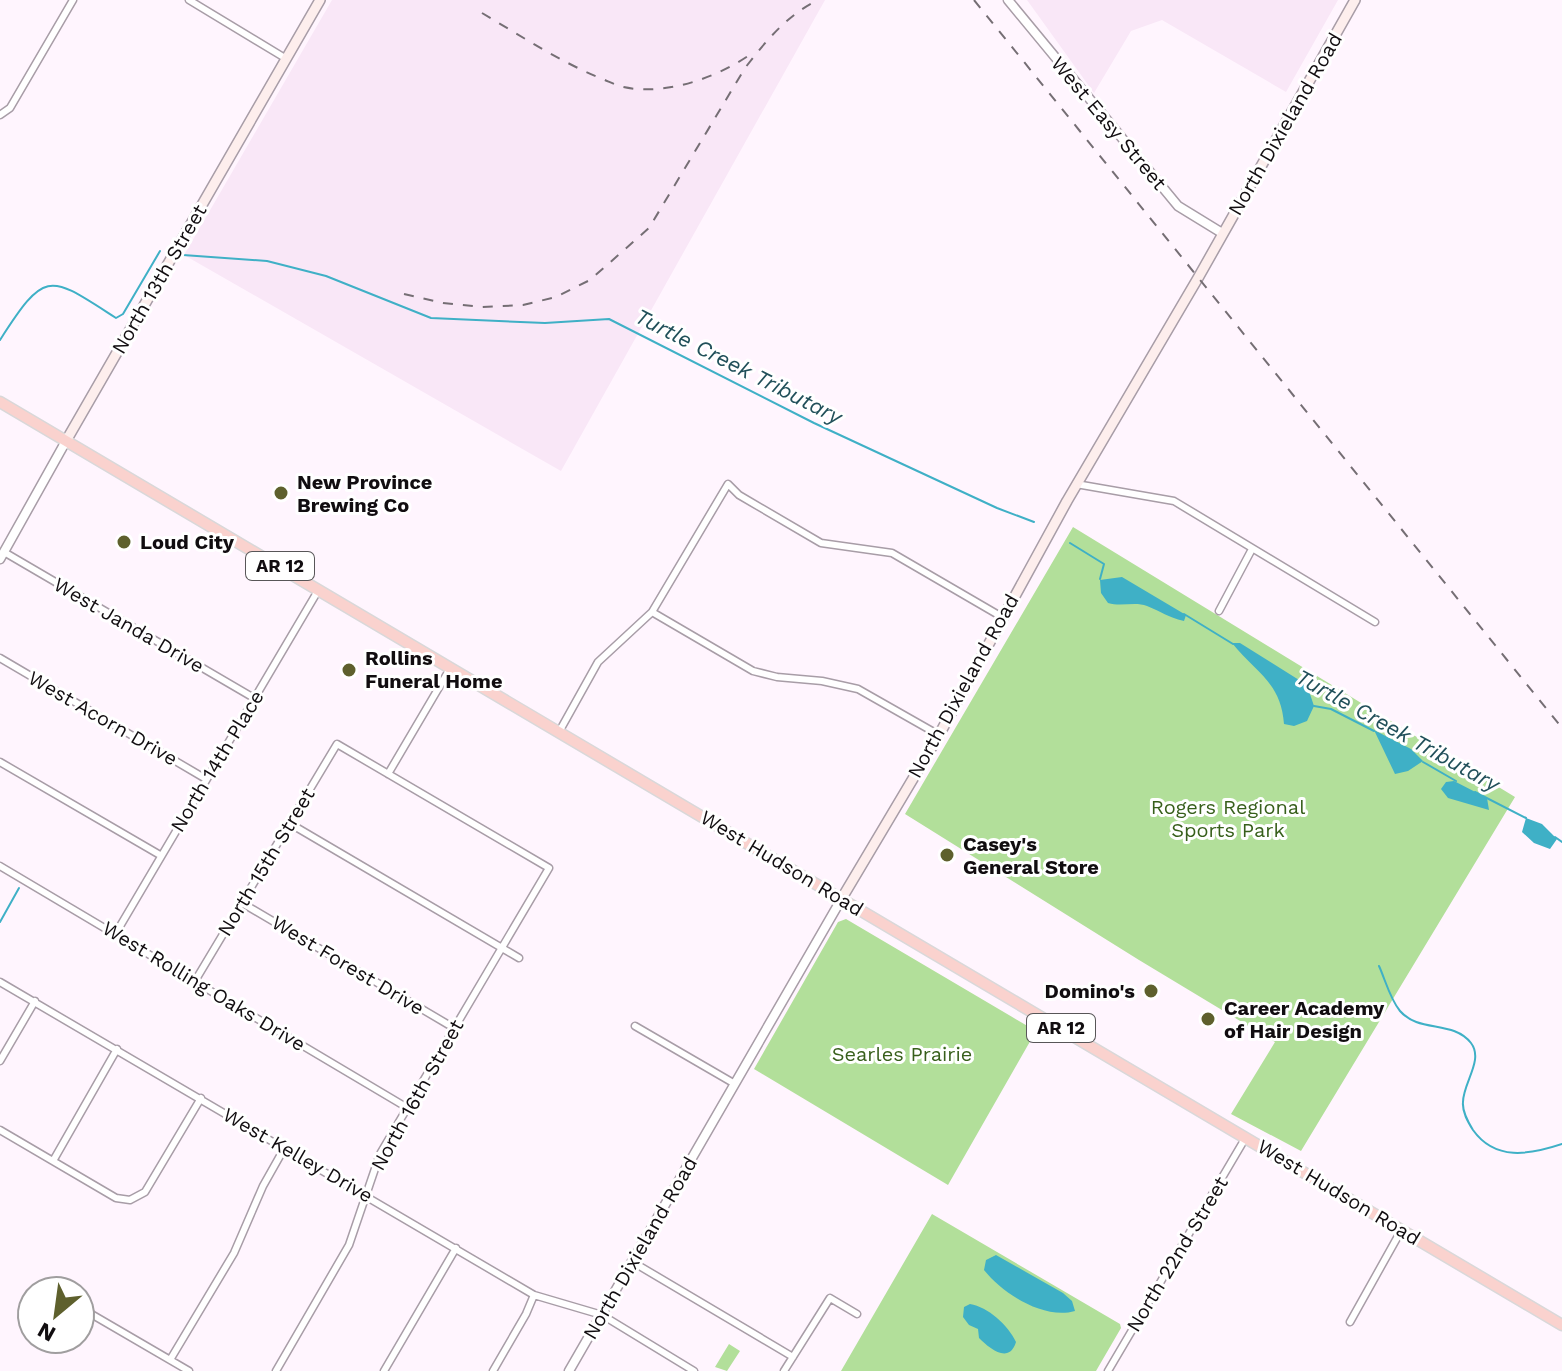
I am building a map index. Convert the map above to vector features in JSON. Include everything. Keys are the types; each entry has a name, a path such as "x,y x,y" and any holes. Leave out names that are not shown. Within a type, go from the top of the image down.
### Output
{"highway":[{"name":"West Hudson Road","path":"0,402 1562,1325"}],"main road":[{"name":"North 13th Street","path":"66,441 320,0"},
{"name":"North Dixieland Road","path":"842,898 939,735 1076,484 1355,0"}],"street":[{"path":"0,115 10,108 73,0"},
{"path":"189,0 285,58"},
{"name":"West Easy Street","path":"1008,0 1178,206 1222,233"},
{"name":"North 13th Street","path":"2,555 66,441"},
{"path":"559,732 598,662 652,612 728,484 739,495 821,543 892,553 1002,617"},
{"path":"1076,484 1174,501 1375,622"},
{"path":"1219,611 1252,549"},
{"name":"West Janda Drive","path":"2,555 254,698"},
{"name":"North 14th Place","path":"116,933 319,589"},
{"path":"652,612 753,671 858,689 939,735"},
{"name":"West Acorn Drive","path":"0,658 206,779"},
{"path":"388,774 451,667"},
{"name":"North 15th Street","path":"195,981 337,744 388,774"},
{"path":"0,762 160,855"},
{"name":"North 16th Street","path":"276,1371 342,1260 377,1161 406,1107 549,868 388,774"},
{"path":"289,823 519,958"},
{"name":"West Rolling Oaks Drive","path":"0,866 406,1107"},
{"name":"North Dixieland Road","path":"569,1371 842,898"},
{"name":"West Forest Drive","path":"242,903 454,1028"},
{"name":"West Kelley Drive","path":"0,982 534,1295 602,1315 694,1371"},
{"path":"0,1061 35,1001"},
{"path":"635,1026 735,1084"},
{"path":"53,1161 117,1049"},
{"path":"0,1130 116,1198 126,1200 145,1192 201,1098"},
{"name":"North 22nd Street","path":"1108,1371 1246,1137"},
{"path":"170,1360 234,1253 263,1186 285,1147"},
{"path":"1350,1322 1402,1229"},
{"path":"384,1371 456,1248"},
{"path":"631,1261 793,1357"},
{"path":"493,1371 534,1295"},
{"path":"784,1371 830,1298 857,1314"},
{"path":"96,1317 189,1371"}],"shaded area":[{"path":"332,0 825,0 561,471 184,255"},
{"path":"1027,0 1338,0 1286,92 1162,20 1131,31 1094,93"}],"green space":[{"name":"Rogers Regional Sports Park","path":"1073,527 1515,797 1301,1151 1231,1114 1275,1042 905,814"},
{"name":"Searles Prairie","path":"846,919 1036,1031 948,1185 754,1069 838,922"},
{"path":"932,1214 1120,1324 1121,1328 1096,1371 841,1371"},
{"path":"729,1344 740,1351 727,1371 715,1367"}],"water":[{"path":"1122,577 1186,615 1184,621 1142,605 1108,603 1101,593 1100,580"},
{"path":"1232,643 1240,643 1307,685 1314,706 1307,721 1294,726 1284,724 1273,688"},
{"path":"1374,730 1411,749 1423,761 1408,771 1395,774"},
{"path":"1454,781 1487,798 1489,810 1448,798 1441,789 1446,782"},
{"path":"1526,818 1542,824 1557,839 1550,849 1534,843 1522,832"},
{"path":"996,1255 1063,1293 1072,1301 1075,1311 1050,1312 1013,1296 984,1270 986,1260"},
{"path":"970,1304 990,1313 1008,1329 1016,1342 1013,1349 999,1352 979,1338 978,1329 969,1325 963,1317 964,1307"}],"waterway":[{"name":"Turtle Creek Tributary","path":"0,340 28,300 39,290 50,286 76,293 116,318 123,314 160,251"},
{"name":"Turtle Creek Tributary","path":"183,255 267,261 326,276 431,318 545,323 609,319 814,423 997,508 1034,522"},
{"name":"Turtle Creek Tributary","path":"1070,543 1104,564 1100,579"},
{"name":"Turtle Creek Tributary","path":"1184,614 1233,644"},
{"name":"Turtle Creek Tributary","path":"1314,706 1331,709 1374,731"},
{"name":"Turtle Creek Tributary","path":"1423,762 1456,781"},
{"name":"Turtle Creek Tributary","path":"1475,792 1526,818"},
{"name":"Turtle Creek Tributary","path":"1555,837 1562,842"},
{"path":"0,922 19,888"},
{"path":"1379,966 1393,1001 1408,1018 1455,1031 1471,1043 1475,1057 1463,1106 1469,1124 1482,1140 1492,1147 1513,1153 1562,1144"}],"railway":[{"path":"404,294 443,303 482,307 523,305 556,297 590,280 649,228 745,68 761,48 787,21 818,0"},
{"path":"974,0 1562,728"},
{"path":"482,13 570,64 623,87 656,89 690,83 722,71 751,54"}],"place":[{"name":"New Province Brewing Co","path":"281,493"},
{"name":"Loud City","path":"124,542"},
{"name":"Rollins Funeral Home","path":"349,670"},
{"name":"Casey's General Store","path":"947,855"},
{"name":"Domino's","path":"1151,991"},
{"name":"Career Academy of Hair Design","path":"1208,1019"}]}
